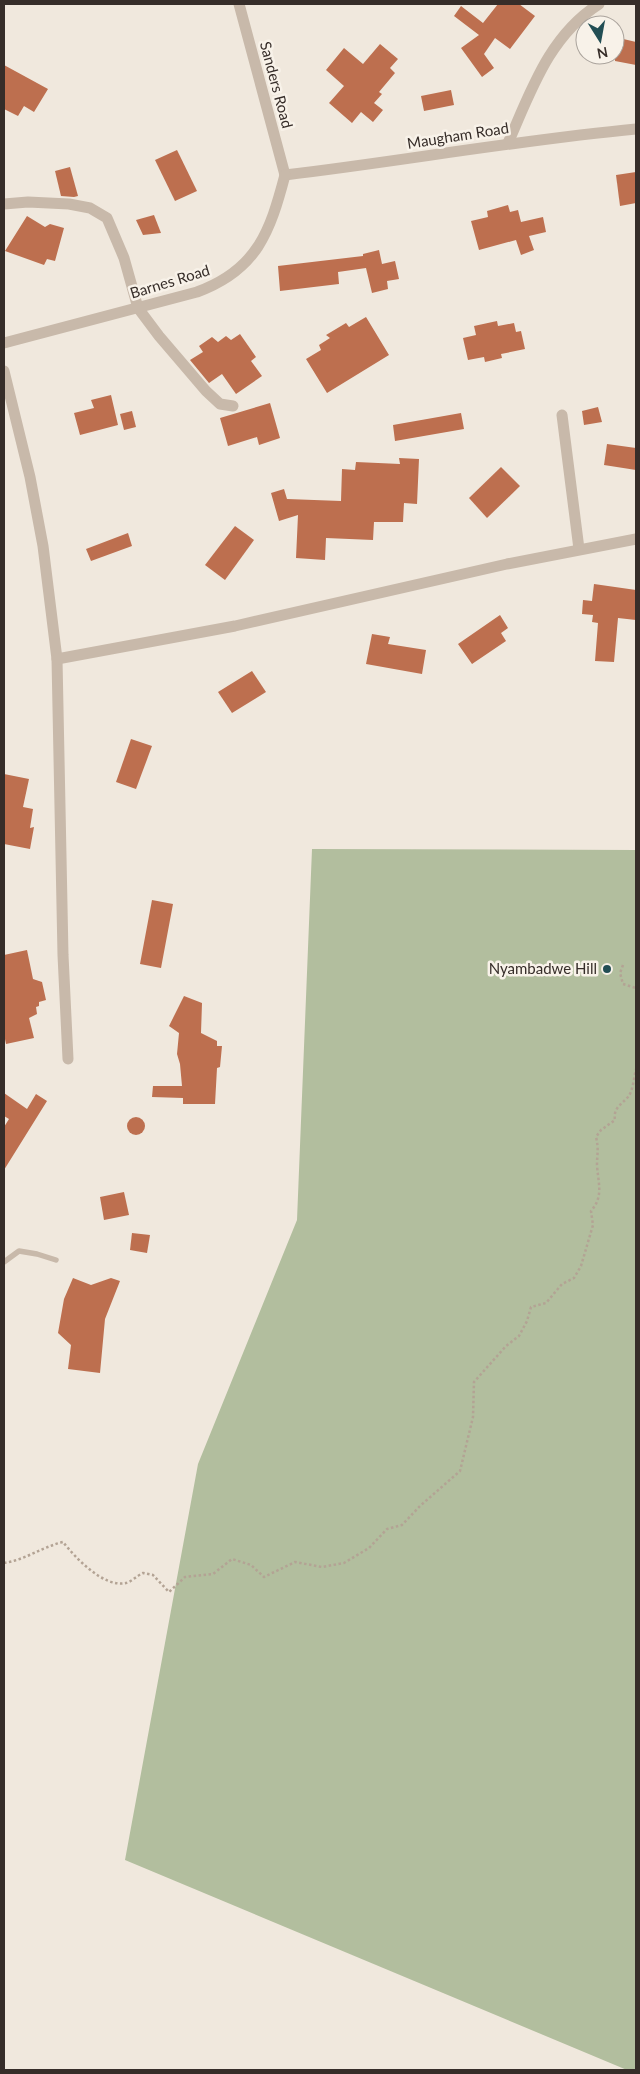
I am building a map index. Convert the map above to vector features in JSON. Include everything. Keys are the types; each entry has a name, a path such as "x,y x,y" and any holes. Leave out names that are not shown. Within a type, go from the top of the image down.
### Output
{"street":[{"name":"Sanders Road","path":"239,4 285,175"},
{"path":"508,143 532,88 556,43 569,27 599,4"},
{"name":"Maugham Road","path":"285,175 410,159 508,143 636,129"},
{"name":"Barnes Road","path":"4,343 197,292 218,284 238,269 252,255 264,237 272,219 285,175"},
{"path":"4,204 28,202 69,204 90,208 107,218 124,258 138,308 159,336 206,391 220,404 233,406"},
{"path":"4,371 30,477 43,546 57,659 63,954 68,1059"},
{"path":"562,415 579,549"},
{"path":"57,659 235,626 380,592 579,549 636,539"}],"lane":[{"path":"4,1262 19,1251 56,1260"}],"path":[{"path":"623,965 620,973 623,984 636,988"},
{"path":"4,1563 30,1556 46,1546 62,1542 73,1555 95,1574 114,1582 126,1583 142,1572 153,1575 170,1592 185,1577 213,1574 232,1559 251,1565 264,1577 295,1562 322,1567 344,1563 369,1548 387,1529 402,1525 420,1506 460,1471 473,1416 474,1382 506,1346 519,1336 531,1308 546,1302 562,1284 574,1278 580,1266 593,1225 591,1211 598,1203 601,1187 597,1163 599,1151 596,1137 615,1120 614,1114 620,1103 629,1096 636,1069"}],"green space":[{"path":"312,849 636,850 636,2070 627,2070 125,1860 198,1464 297,1220"}],"building":[{"path":"498,4 519,4 535,16 510,49 495,38 484,54 494,68 482,77 461,48 479,35 454,16 461,6 483,23"},
{"path":"625,39 636,42 636,65 625,63"},
{"path":"380,44 398,59 390,68 395,73 379,92 382,94 374,103 383,110 373,122 361,112 352,123 329,103 344,86 326,70 344,48 363,64"},
{"path":"4,65 48,89 34,112 24,106 18,116 4,109"},
{"path":"451,90 454,105 424,111 421,96"},
{"path":"177,150 197,191 175,201 155,160"},
{"path":"70,167 78,196 61,196 55,171"},
{"path":"636,172 636,203 620,206 616,175"},
{"path":"508,205 510,212 518,210 521,222 543,217 546,232 529,236 534,250 521,255 516,240 479,250 471,221 488,217 487,211"},
{"path":"154,215 161,233 143,235 136,220"},
{"path":"27,216 45,227 50,224 64,228 55,261 47,259 44,265 5,251"},
{"path":"379,250 382,264 395,261 399,279 387,281 388,289 372,293 366,268 338,272 339,284 280,291 278,266 363,256 363,254"},
{"path":"366,317 389,355 327,393 306,359 321,350 319,345 330,338 326,335 346,323 349,327"},
{"path":"497,321 498,326 514,323 516,332 521,331 525,349 501,354 502,358 485,362 484,357 468,360 463,338 476,335 474,326"},
{"path":"240,334 256,357 251,361 262,376 236,394 222,374 209,383 190,360 203,352 199,346 212,337 218,342 226,336 231,340"},
{"path":"111,395 118,425 80,435 74,413 94,408 91,400"},
{"path":"270,403 280,438 259,445 257,437 228,446 220,418"},
{"path":"598,407 602,422 584,425 582,411"},
{"path":"132,411 136,427 124,430 120,414"},
{"path":"461,413 464,429 395,441 393,425"},
{"path":"607,444 636,448 636,470 604,465"},
{"path":"399,458 419,459 417,504 404,503 403,522 374,522 373,540 326,538 325,560 296,558 298,515 279,521 271,493 284,489 287,499 341,501 342,469 355,470 356,462 400,464"},
{"path":"501,467 520,486 487,518 469,498"},
{"path":"235,526 254,540 225,580 205,565"},
{"path":"128,533 132,546 91,561 86,549"},
{"path":"594,584 636,590 636,620 618,618 614,662 595,661 598,623 592,622 593,615 582,614 583,600 592,601"},
{"path":"500,615 508,628 501,633 506,641 472,664 458,644"},
{"path":"372,634 390,637 388,644 426,650 422,674 366,664"},
{"path":"252,671 266,692 232,713 218,692"},
{"path":"131,739 152,746 136,789 116,782"},
{"path":"4,774 29,779 23,807 33,809 30,828 34,827 30,849 4,844"},
{"path":"152,900 173,904 161,968 140,964"},
{"path":"27,950 33,979 42,982 46,1000 39,1002 39,1006 36,1007 37,1014 29,1018 34,1038 6,1044 4,1034 4,955"},
{"path":"184,996 202,1003 201,1033 217,1041 217,1046 222,1046 220,1067 217,1068 215,1104 183,1104 183,1098 152,1097 153,1086 182,1086 177,1054 179,1033 169,1026"},
{"path":"4,1093 27,1109 36,1094 47,1101 4,1170 4,1127 9,1119 4,1116"},
{"path":"136,1117 142,1120 145,1126 142,1132 136,1135 130,1132 127,1126 130,1120"},
{"path":"124,1192 129,1215 104,1220 100,1197"},
{"path":"132,1233 150,1235 147,1253 130,1250"},
{"path":"73,1278 91,1285 111,1278 120,1281 105,1319 100,1373 68,1369 71,1345 58,1333 64,1299"}],"place":[{"name":"Nyambadwe Hill","path":"607,969"}]}
